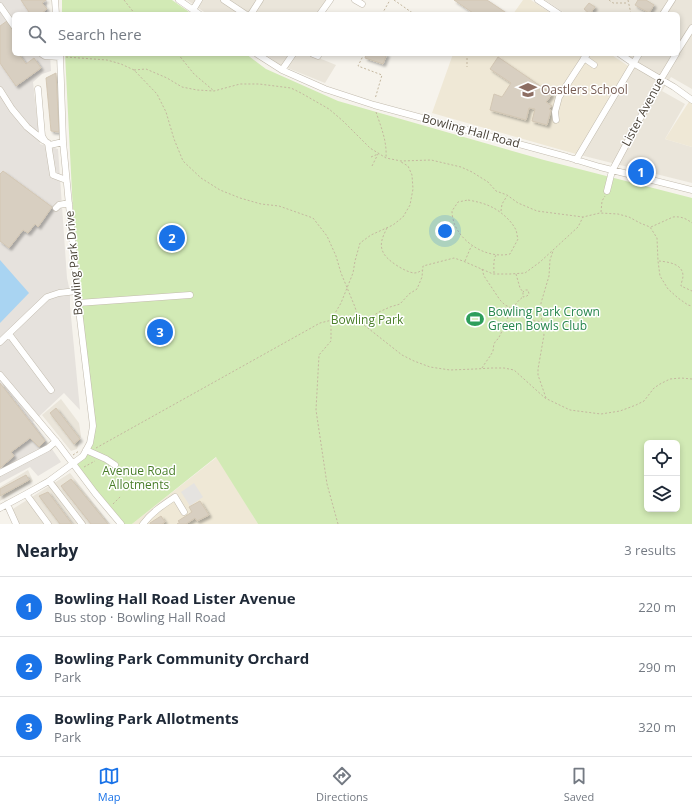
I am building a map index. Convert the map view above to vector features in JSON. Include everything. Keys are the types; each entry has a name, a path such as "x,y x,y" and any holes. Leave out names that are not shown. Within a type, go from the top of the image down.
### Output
{"street":[{"path":"55,0 56,12"},
{"path":"179,0 196,12 199,0"},
{"path":"224,0 242,12"},
{"path":"252,12 260,0"},
{"path":"321,12 330,0"},
{"path":"355,0 362,4"},
{"path":"538,0 556,12"},
{"path":"665,12 672,0"},
{"path":"0,6 12,23"},
{"path":"680,47 692,28"},
{"name":"Bowling Park Drive","path":"0,508 49,481 83,456 88,451 93,426 78,303 68,203 63,142 60,56"},
{"name":"Bowling Hall Road","path":"260,56 282,70 325,88 374,105 612,171 692,190"},
{"path":"282,70 292,56"},
{"path":"556,120 559,97 585,56 594,65"},
{"path":"623,56 692,100"},
{"path":"576,160 638,56"},
{"name":"Lister Avenue","path":"607,191 612,171 660,79 675,56"},
{"path":"38,89 42,136 46,142 53,175 66,180"},
{"path":"0,90 12,109 27,127 50,144 63,142"},
{"path":"56,208 59,205 68,203"},
{"path":"0,342 47,297 59,293 77,291"},
{"path":"78,303 190,295"},
{"path":"9,334 51,390"},
{"path":"0,375 56,441 95,493 121,524"},
{"path":"0,473 48,448 56,441"},
{"path":"88,451 115,464"},
{"path":"49,481 82,524"},
{"path":"26,494 47,523"},
{"path":"143,524 157,509 174,497 184,512"},
{"path":"7,504 16,524"}],"path":[{"path":"124,0 134,12"},
{"path":"383,12 390,0"},
{"path":"394,0 411,12"},
{"path":"609,0 613,3 628,3"},
{"path":"628,0 630,12"},
{"path":"69,56 107,60 134,70 157,94 166,112 174,139 183,161 201,178 220,190 240,198 261,204 279,206 314,218 327,236 336,256 346,288 355,307 359,321"},
{"path":"180,56 194,74 214,91"},
{"path":"363,56 358,66 382,75 374,105 385,138 387,149 386,158"},
{"path":"467,56 467,67"},
{"path":"134,70 146,69 167,78 182,88 196,90 214,91 240,84 259,84 291,88 301,92 329,109 370,148 386,158 401,161 431,160 461,167 488,182 496,190 507,195 518,203 537,211 583,217 600,213 618,214 629,217 650,227 657,238 660,276 668,289 678,298 692,306"},
{"path":"371,157 379,153"},
{"path":"372,166 379,153"},
{"path":"338,524 327,484 316,410 319,355 331,341 331,320 353,273 360,243 403,218 410,205 413,189 412,175 408,166 401,161"},
{"path":"600,213 602,201 607,191"},
{"path":"500,212 507,195"},
{"path":"468,200 495,208 511,222 516,229 518,239 510,254 502,256 490,254 472,246 460,234 454,223 452,211 458,202 468,200"},
{"path":"359,321 368,319 379,312 400,304 409,294 417,289 422,277 423,266 454,258 494,274 525,273 540,262 578,226 583,217"},
{"path":"650,227 674,217 687,219 692,223"},
{"path":"387,228 381,244 383,253 390,261 412,273 419,273 423,270"},
{"path":"465,262 472,246"},
{"path":"547,399 538,375 538,369 544,335 541,304 553,250"},
{"path":"494,274 495,256 497,255"},
{"path":"658,260 669,262 681,269 683,276 681,286 692,291"},
{"path":"482,269 484,276 505,305 513,309 521,316 530,320 556,324"},
{"path":"516,274 520,288 523,292 523,297"},
{"path":"481,369 493,351 494,344 510,313 520,299 529,294 528,290 523,292"},
{"path":"88,451 320,323 344,317 352,317 359,321 402,355 430,367 450,370 504,368 514,370 547,399 570,410 601,414 620,411 644,401 654,388 660,384 681,378 692,379"},
{"path":"108,508 121,496"}],"shaded area":[{"path":"0,0 47,0 47,12 12,12 12,56 50,56 51,71 42,74 33,82 40,144 58,149 67,278 70,292 80,410 64,393 33,422 61,462 38,476 30,467 0,483"},
{"path":"187,0 326,0 318,12 204,12"},
{"path":"523,0 531,0 549,12 514,12"},
{"path":"545,0 692,0 692,89 671,77 662,91 685,104 665,139 692,147 692,183 576,154 630,67 635,62 627,56 680,56 680,12 563,12"},
{"path":"268,56 314,56 336,65 325,83 280,65"},
{"name":"Oastlers School","path":"452,56 613,56 630,67 576,154 432,113"},
{"path":"692,97 692,147 665,139"},
{"path":"61,399 79,423 81,436 77,449 71,451 42,415"},
{"path":"217,457 258,524 132,524"},
{"path":"28,470 33,481 0,501 0,487"},
{"path":"70,473 110,524 14,524 8,512"},
{"path":"194,483 203,497 190,506 181,492"}],"green space":[{"path":"62,0 172,0 189,12 62,12"},
{"name":"Bowling Park","path":"65,56 249,56 266,69 338,101 544,160 692,198 692,524 258,524 216,457 132,524 121,524 73,464 83,456 93,426 77,291"}],"water":[{"path":"0,260 29,293 0,323"}],"building":[{"path":"21,0 46,0 42,3 47,9 43,12 29,12"},
{"path":"454,0 487,0 505,12 472,12"},
{"path":"638,0 646,0 654,5 650,12 647,12 635,5"},
{"path":"589,3 595,7 591,12 588,12 584,9"},
{"path":"7,21 12,29 12,56 20,56 26,64 34,58 41,68 16,86 0,63 0,26"},
{"path":"366,56 386,56 383,64 365,58"},
{"path":"498,57 552,94 546,102 552,106 549,109 551,110 547,125 532,121 535,109 529,108 526,120 490,110 494,94 502,97 511,83 490,69"},
{"path":"56,73 59,132 51,131 46,78"},
{"path":"3,171 52,207 38,227 35,224 28,233 23,230 9,248 0,241 0,174"},
{"path":"0,383 45,441 39,447 30,438 11,452 14,456 0,468"},
{"path":"56,408 80,439 74,444 50,413"},
{"path":"26,475 29,480 0,496 0,489"},
{"path":"71,479 108,524 91,524 61,486"},
{"path":"48,492 72,524 60,524 39,496"},
{"path":"200,501 209,515 197,521 195,518 186,524 177,524 180,522 178,521 192,512 189,507"},
{"path":"161,516 165,522 162,524 150,524 150,523"}],"place":[{"name":"Oastlers School","path":"528,90"},
{"name":"Bowling Hall Road Lister Avenue","path":"641,172"},
{"name":"Bowling Park Community Orchard","path":"172,238"},
{"name":"Bowling Park Crown Green Bowls Club","path":"475,319"},
{"name":"Bowling Park Allotments","path":"160,332"}],"park label":[{"name":"Avenue Road Allotments","path":"139,478"}]}
